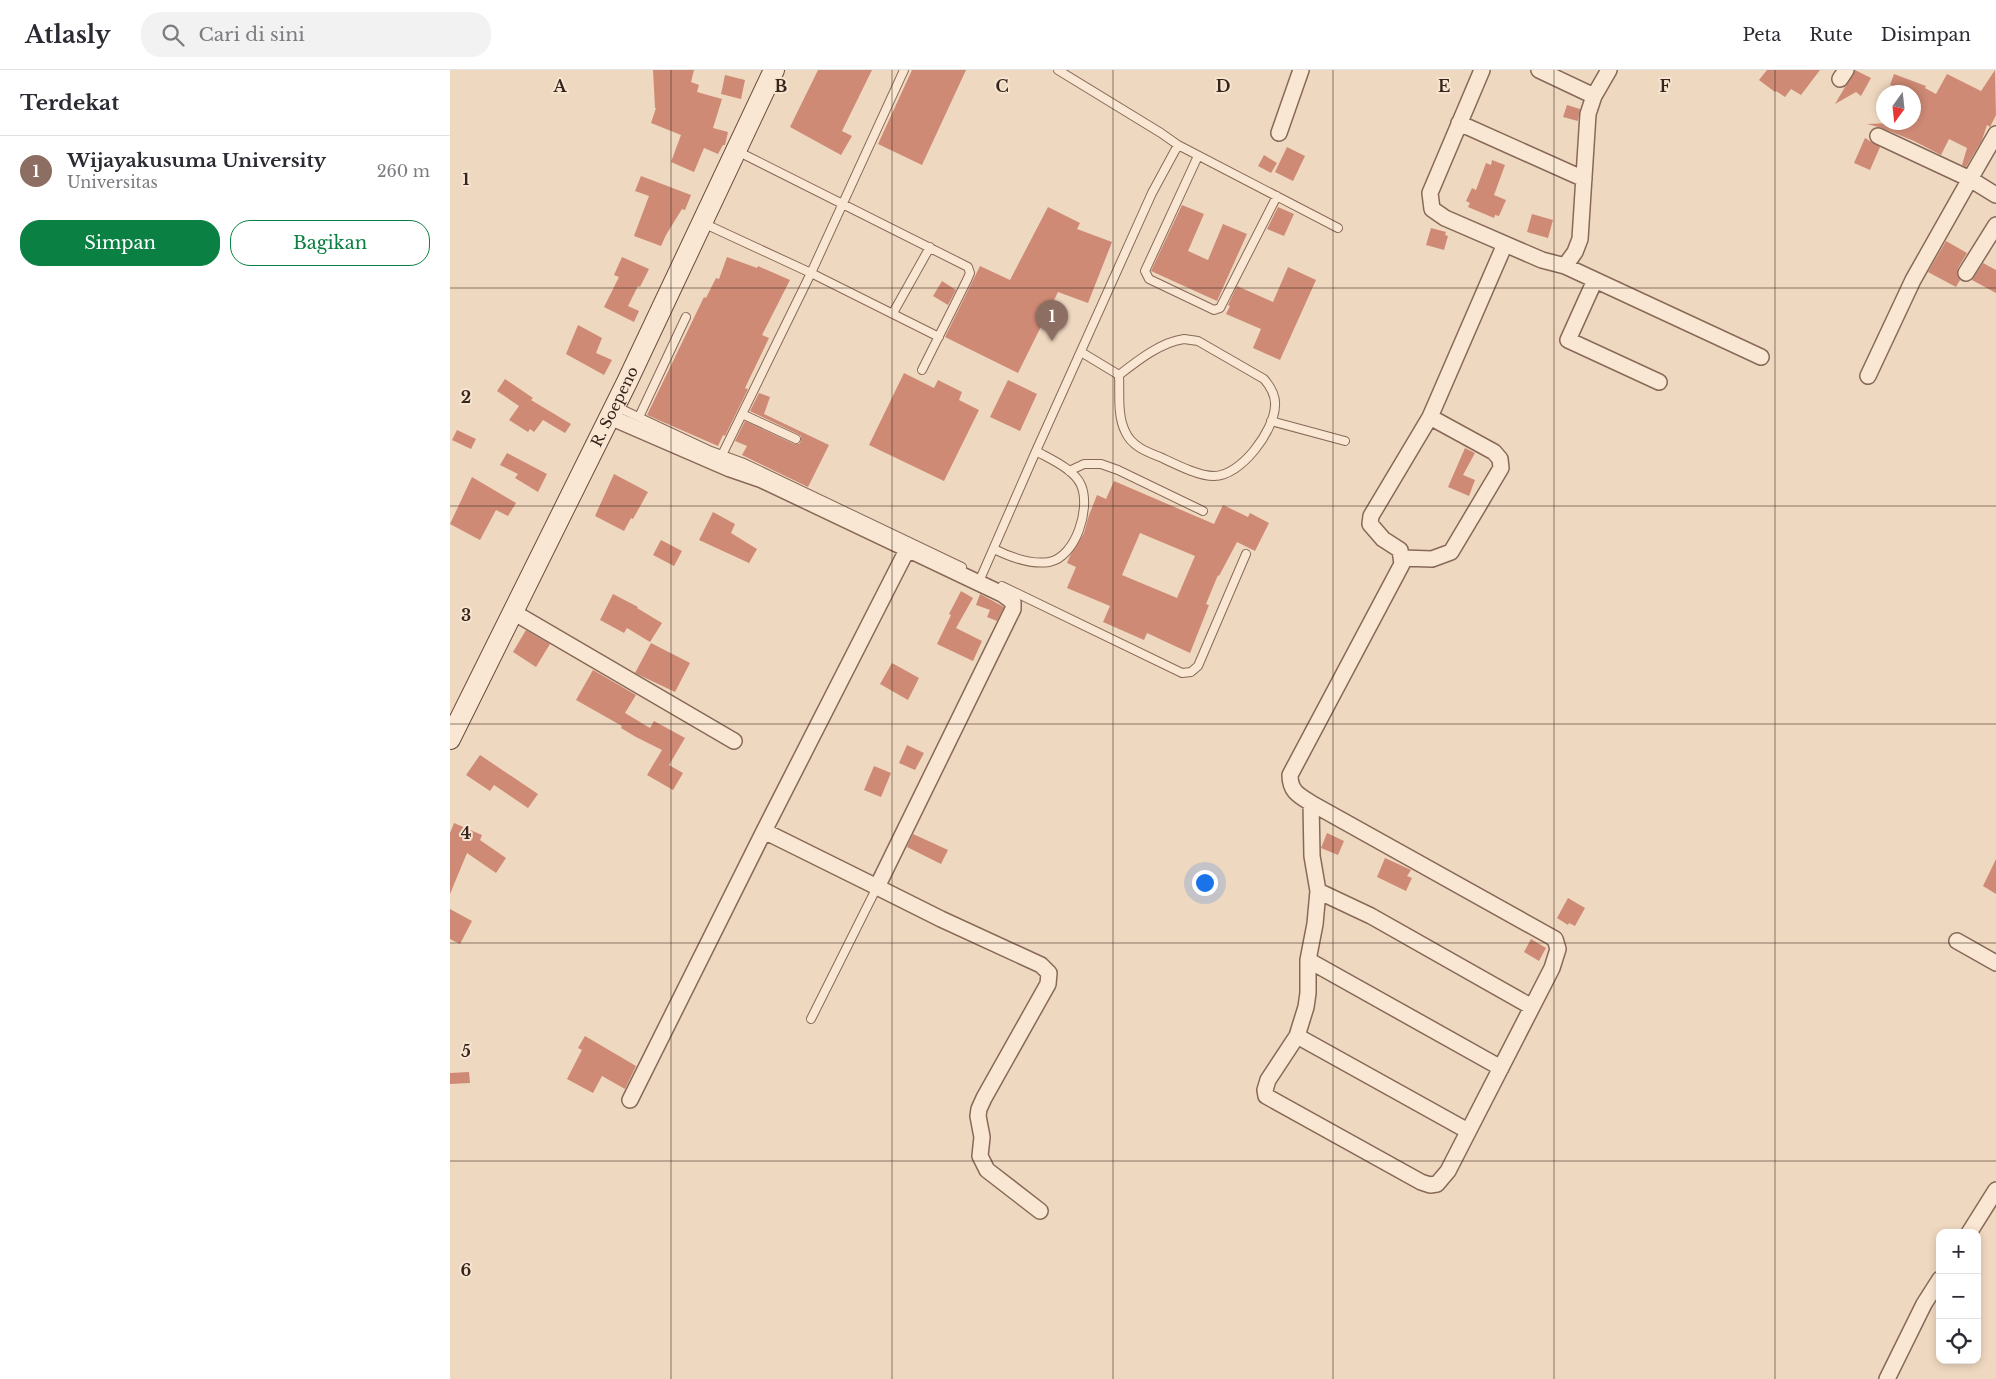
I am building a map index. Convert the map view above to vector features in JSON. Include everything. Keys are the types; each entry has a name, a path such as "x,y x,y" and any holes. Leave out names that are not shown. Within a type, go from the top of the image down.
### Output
{"street":[{"name":"R. Soepeno","path":"450,739 612,411 703,223 774,70"},
{"path":"1279,132 1301,70"},
{"path":"1482,70 1430,193 1432,209 1446,218 1542,260 1564,266 1761,357"},
{"path":"1540,70 1594,96"},
{"path":"1564,266 1575,252 1580,239 1588,114 1594,96 1609,70"},
{"path":"1459,124 1584,179"},
{"path":"1868,376 1913,280 1996,134"},
{"path":"1878,136 1970,179 1996,195"},
{"path":"1966,274 1996,225"},
{"path":"1311,803 1312,856 1318,891 1315,924 1308,960 1308,993 1297,1036 1268,1080 1265,1090 1266,1096 1421,1182 1430,1185 1437,1184 1448,1171 1556,958 1558,949 1555,939 1298,795 1290,784 1290,775 1402,564 1400,550 1383,539 1370,524 1371,516 1430,417 1505,244"},
{"path":"1595,280 1568,340 1658,382"},
{"path":"612,411 730,469 762,480 908,548 1010,598 1014,605 877,887"},
{"path":"1402,558 1432,558 1452,552 1501,468 1500,460 1494,452 1430,417"},
{"path":"630,1100 764,830 908,548"},
{"path":"513,612 734,741"},
{"path":"764,830 941,919 1041,965 1049,973 1048,984 984,1098 978,1116 982,1137 980,1156 982,1163 987,1170 1040,1211"},
{"path":"1318,891 1371,916 1532,1006"},
{"path":"1957,941 1996,962"},
{"path":"1308,960 1501,1068"},
{"path":"1297,1036 1468,1131"},
{"path":"1972,1229 1996,1190"},
{"path":"1887,1379 1924,1304 1936,1285"}],"lane":[{"path":"722,454 810,273 904,70"},
{"path":"1058,70 1178,145 1338,228"},
{"path":"981,577 1152,193 1178,145"},
{"path":"736,150 968,266 970,273 922,370"},
{"path":"1198,156 1145,271 1149,279 1214,310 1220,308 1276,196"},
{"path":"703,223 810,273 939,337"},
{"path":"893,314 930,247"},
{"path":"639,417 686,317"},
{"path":"1184,339 1198,341 1264,379 1272,388 1275,405 1271,421 1255,451 1230,471 1215,476 1188,470 1141,449 1124,432 1119,375 1156,349 1184,339"},
{"path":"1080,352 1119,375"},
{"path":"612,411 639,417 779,479 1182,673 1191,672 1198,666 1246,554"},
{"path":"742,414 796,440"},
{"path":"1271,421 1345,441"},
{"path":"994,549 1008,556 1038,563 1051,562 1063,556 1081,525 1084,513 1081,485 1069,471 1036,451"},
{"path":"1069,471 1084,464 1101,464 1118,470 1203,510"},
{"path":"811,1019 877,887"}],"building":[{"path":"653,70 694,70 691,82 699,85 697,92 722,99 713,128 728,132 725,145 723,145 718,154 704,148 694,172 671,162 681,135 651,123 656,108"},
{"path":"818,70 872,70 842,131 852,136 841,155 790,127"},
{"path":"912,70 966,70 922,165 878,144"},
{"path":"1767,70 1820,70 1801,95 1791,89 1785,97 1759,80"},
{"path":"1855,70 1871,78 1861,96 1856,92 1835,104"},
{"path":"1995,70 1996,115 1990,127 1987,125 1982,140 1966,167 1962,165 1967,148 1949,139 1941,155 1887,130 1921,130 1921,85 1890,85 1894,74 1926,86 1925,88 1936,94 1947,74 1981,91"},
{"path":"725,75 745,80 741,99 721,94"},
{"path":"1567,105 1580,109 1578,121 1563,117"},
{"path":"1865,138 1880,147 1870,170 1854,163"},
{"path":"1287,147 1305,156 1293,181 1275,172"},
{"path":"1264,155 1277,163 1271,173 1258,166"},
{"path":"1492,160 1505,165 1494,195 1506,200 1499,216 1495,215 1494,218 1468,207 1470,203 1466,201 1472,188 1476,190 1486,163 1491,165"},
{"path":"641,176 691,195 685,210 682,209 661,246 634,236 649,196 635,191"},
{"path":"1182,205 1204,214 1188,251 1208,260 1223,224 1247,234 1217,301 1151,271"},
{"path":"1048,207 1080,223 1077,229 1112,242 1088,303 1058,292 1018,373 945,337 980,266 1010,280"},
{"path":"1278,207 1294,214 1284,236 1267,229"},
{"path":"1532,214 1553,220 1548,238 1527,232"},
{"path":"1431,228 1446,232 1445,235 1448,236 1444,250 1426,245"},
{"path":"1946,241 1967,253 1958,268 1957,273 1960,280 1956,287 1928,272"},
{"path":"622,257 649,269 628,306 639,311 634,322 604,307 619,277 614,275"},
{"path":"727,257 757,268 758,266 790,280 762,335 769,338 745,388 748,389 725,436 723,435 718,446 647,415 704,297 706,298 716,278 719,279"},
{"path":"1983,263 1996,270 1996,293 1972,280"},
{"path":"1288,267 1316,280 1280,360 1253,348 1261,329 1226,314 1237,286 1273,302"},
{"path":"942,281 956,290 948,305 933,296"},
{"path":"578,325 602,338 596,353 612,360 604,375 566,354"},
{"path":"904,373 934,388 938,380 962,392 959,400 979,410 944,481 869,445"},
{"path":"505,379 533,398 531,400 571,424 565,433 543,420 534,432 530,429 528,432 509,420 519,406 497,391"},
{"path":"1008,380 1037,394 1020,431 990,417"},
{"path":"759,393 770,397 764,414 829,445 808,487 742,455 747,446 735,441 745,421 794,444 799,444 801,441 801,436 798,434 750,411"},
{"path":"457,430 476,439 471,449 452,440"},
{"path":"1465,448 1475,453 1463,475 1475,480 1469,496 1448,487"},
{"path":"507,453 547,474 538,492 515,478 518,474 500,465"},
{"path":"614,474 648,492 624,531 595,516"},
{"path":"472,477 516,503 508,516 496,510 480,540 450,524"},
{"path":"1114,481 1214,524 1223,505 1248,517 1250,513 1269,523 1255,551 1237,542 1218,575 1206,604 1209,605 1190,653 1147,633 1144,640 1103,622 1110,606 1067,588 1076,567 1067,563 1070,556 1084,533 1097,495 1106,499","holes":["1140,533 1195,556 1177,598 1122,575"]},
{"path":"713,512 735,524 731,533 757,549 749,563 699,540"},
{"path":"661,540 682,551 674,566 653,555"},
{"path":"961,591 973,598 956,628 982,641 973,661 937,644"},
{"path":"613,594 638,607 662,623 650,642 627,628 624,633 600,620"},
{"path":"980,594 1004,607 997,621 987,617 990,610 976,605"},
{"path":"526,630 550,644 536,667 513,652"},
{"path":"651,643 690,663 675,692 635,673"},
{"path":"892,663 919,678 908,700 880,684"},
{"path":"593,670 636,695 625,713 650,728 654,721 685,738 669,765 683,773 673,790 647,775 662,750 636,737 621,728 622,726 576,700"},
{"path":"907,745 924,753 915,770 899,763"},
{"path":"480,755 538,794 528,808 494,785 490,791 466,775"},
{"path":"874,766 891,773 881,797 864,790"},
{"path":"454,823 482,835 480,840 506,858 496,873 467,853 450,894 450,833"},
{"path":"1327,833 1344,841 1338,855 1321,848"},
{"path":"913,834 948,850 941,864 907,847"},
{"path":"1385,858 1411,870 1407,876 1412,878 1406,891 1377,877"},
{"path":"1996,859 1996,894 1983,886"},
{"path":"1568,898 1585,908 1575,926 1569,923 1568,925 1557,918"},
{"path":"450,909 472,921 460,944 450,939"},
{"path":"1531,939 1546,948 1539,961 1524,952"},
{"path":"585,1036 636,1066 625,1089 602,1076 593,1093 567,1079 582,1050 578,1048"},
{"path":"469,1072 470,1083 450,1084 450,1073"}],"place":[{"name":"Wijayakusuma University","path":"1052,341"}]}
